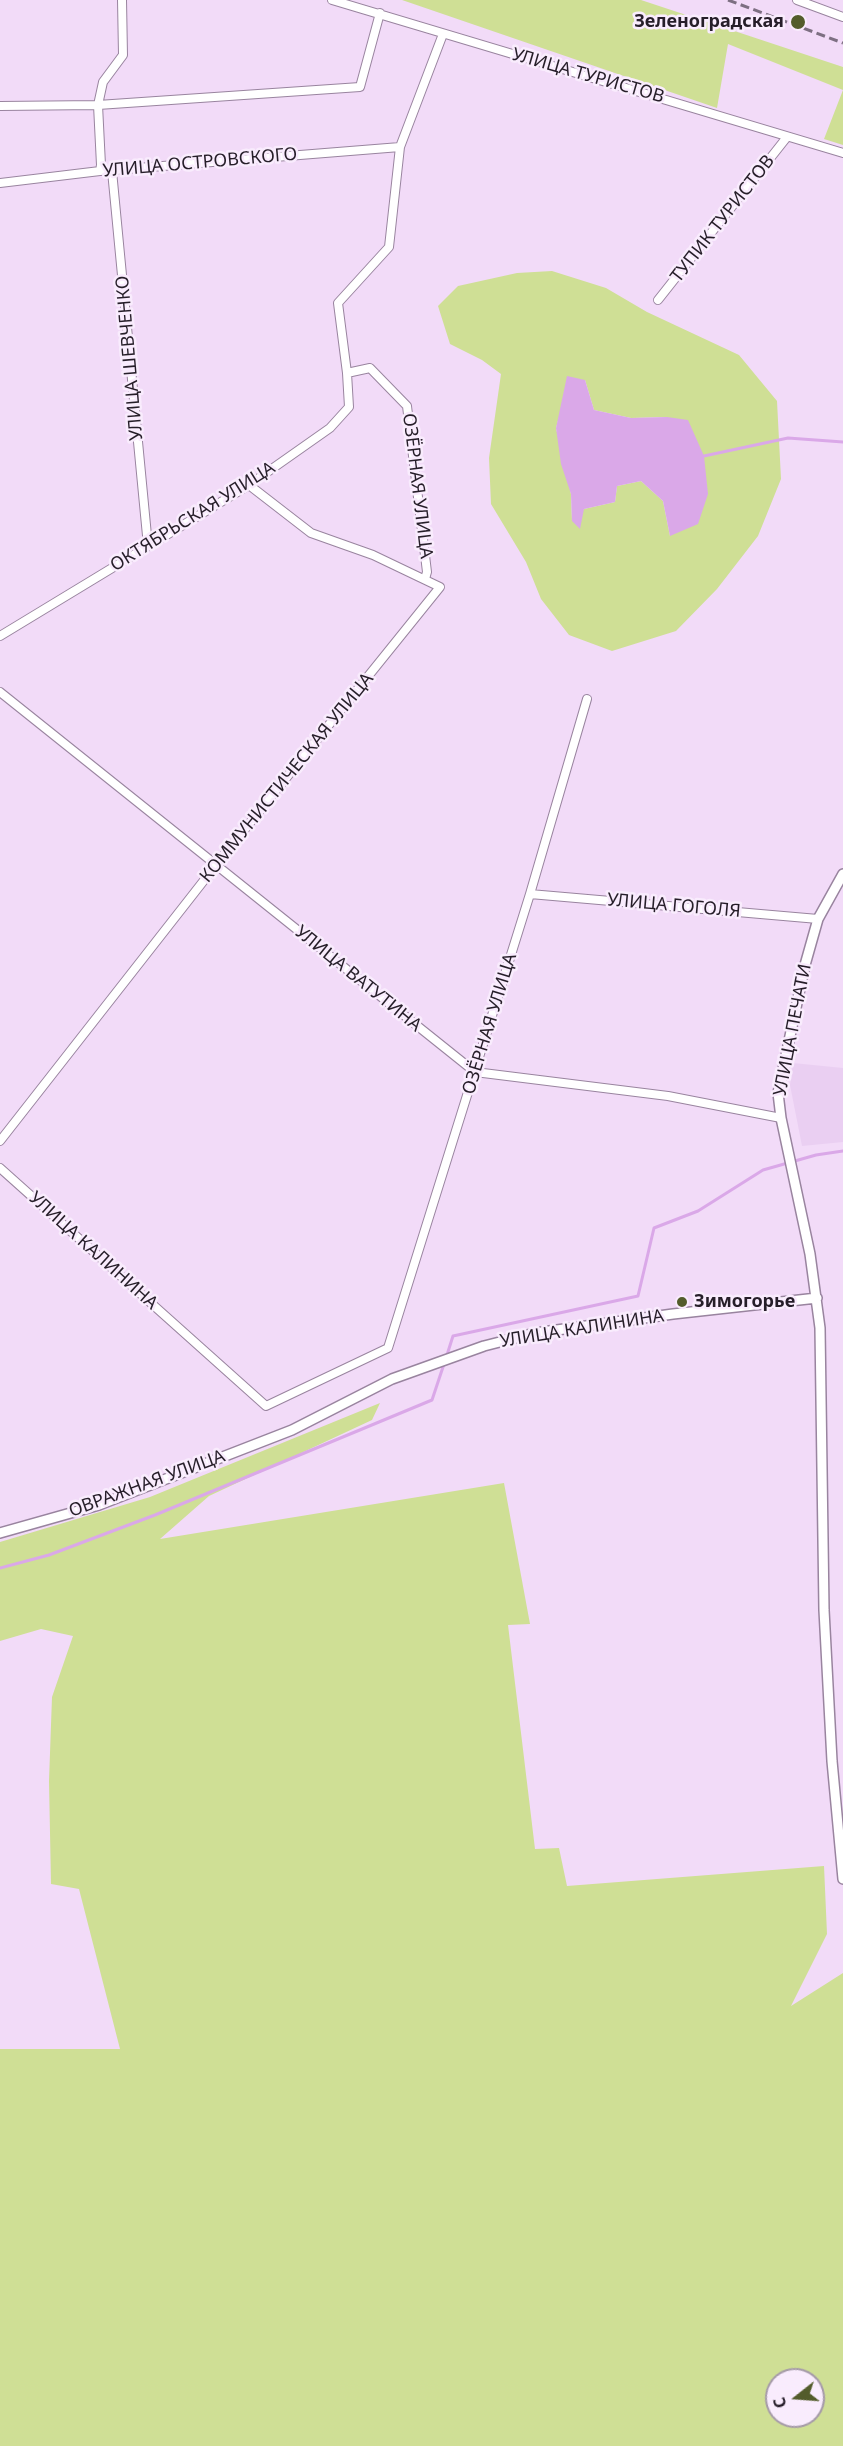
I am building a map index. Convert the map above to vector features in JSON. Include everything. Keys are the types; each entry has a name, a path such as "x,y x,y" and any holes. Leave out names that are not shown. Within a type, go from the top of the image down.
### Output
{"street":[{"path":"100,171 98,105 103,82 123,55 122,0"},
{"name":"УЛИЦА ТУРИСТОВ","path":"332,0 633,88 843,153"},
{"path":"797,0 843,17"},
{"path":"0,106 98,105 360,87 380,13"},
{"path":"347,373 338,303 389,247 400,147 443,34"},
{"name":"ТУПИК ТУРИСТОВ","path":"658,300 787,137"},
{"name":"УЛИЦА ОСТРОВСКОГО","path":"0,183 100,171 400,147"},
{"name":"УЛИЦА ШЕВЧЕНКО","path":"112,171 148,546"},
{"name":"ОЗЁРНАЯ УЛИЦА","path":"347,373 370,368 407,406 428,572 425,579"},
{"name":"ОКТЯБРЬСКАЯ УЛИЦА","path":"0,636 249,485 330,428 349,407 347,373"},
{"path":"249,485 311,533 373,555 425,579"},
{"name":"КОММУНИСТИЧЕСКАЯ УЛИЦА","path":"0,1141 216,865 440,587 425,579"},
{"name":"УЛИЦА ВАТУТИНА","path":"0,692 475,1072"},
{"name":"ОЗЁРНАЯ УЛИЦА","path":"266,1406 388,1348 530,894 587,699"},
{"name":"УЛИЦА ПЕЧАТИ","path":"843,874 818,919 805,964 778,1093 817,1298 822,1358 820,1471 826,1672 843,1879"},
{"name":"УЛИЦА ГОГОЛЯ","path":"530,894 818,919"},
{"path":"475,1072 668,1096 781,1118"},
{"name":"УЛИЦА КАЛИНИНА","path":"0,1168 266,1406"},
{"name":"УЛИЦА КАЛИНИНА","path":"292,1430 392,1379 484,1346 525,1336 673,1314 817,1298"},
{"name":"ОВРАЖНАЯ УЛИЦА","path":"0,1533 99,1504 292,1430"}],"shaded area":[{"path":"567,376 585,380 594,410 631,418 667,417 688,420 704,456 708,494 698,524 670,536 663,501 641,481 617,486 615,502 584,509 580,529 572,521 571,494 561,464 556,428"},
{"path":"793,1063 843,1068 843,1142 802,1146 790,1085"}],"green space":[{"path":"402,0 641,0 843,67 843,90 728,44 717,108"},
{"path":"843,90 843,145 824,139"},
{"path":"552,271 606,288 647,312 739,355 777,401 781,479 758,536 717,589 676,631 612,651 569,635 541,599 526,562 491,504 489,458 501,374 482,360 450,344 438,306 458,286 517,273","holes":["585,380 594,410 631,418 667,417 670,536 663,501 641,481 617,486 615,502 584,509 572,521 571,494 556,428 562,406"]},
{"path":"380,1403 372,1420 209,1496 160,1539 504,1483 530,1624 508,1625 535,1849 559,1848 567,1886 824,1866 827,1934 791,2006 843,1973 843,2446 0,2446 0,2049 120,2049 79,1889 51,1884 49,1781 52,1697 73,1636 41,1629 0,1641 0,1542 150,1497"}],"waterway":[{"path":"704,456 788,438 843,442"},
{"path":"446,1358 453,1336 638,1296 654,1228 698,1211 763,1170 816,1155 843,1151"},
{"path":"0,1568 49,1555 155,1515 432,1400 444,1364"}],"railway":[{"path":"728,0 843,43"}],"place":[{"name":"Зеленоградская","path":"798,22"},
{"name":"Зимогорье","path":"682,1302"}]}
